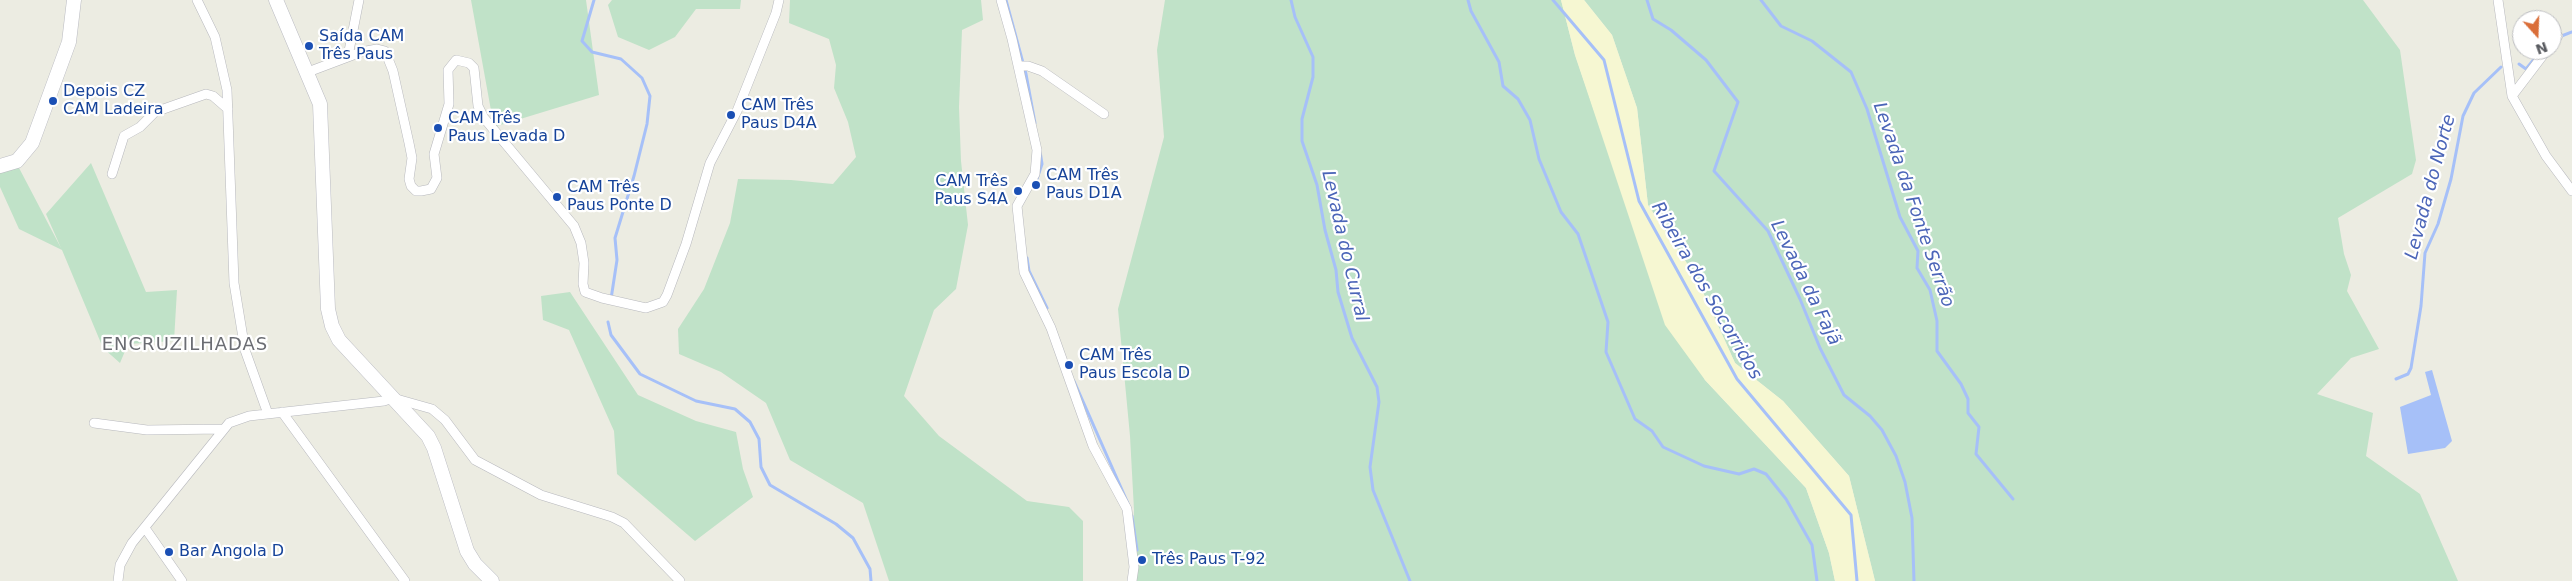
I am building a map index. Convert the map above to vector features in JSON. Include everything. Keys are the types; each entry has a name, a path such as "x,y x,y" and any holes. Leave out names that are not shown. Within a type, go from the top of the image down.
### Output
{"main road":[{"path":"0,166 17,161 32,142 69,42 74,0"},
{"path":"276,0 320,104 325,248 330,319 339,340 428,436 434,448 468,551 475,564 492,581"}],"street":[{"path":"197,0 215,37 227,90 234,283 246,350 268,414"},
{"path":"348,56 359,0"},
{"path":"308,72 348,56 376,49 385,51 389,57 412,158 409,179 411,186 416,191 421,191 431,189 437,178 434,154 449,104 448,70 456,60 469,63 474,68 478,106 484,118 574,226 581,243 585,292 619,303 646,308 663,302 667,295 686,244 710,163 737,111 776,13 779,0"},
{"path":"1000,0 1019,66 1037,150 1038,164 1036,174 1017,206 1024,272 1050,328 1093,446 1127,509 1134,567 1132,581"},
{"path":"2498,0 2512,96 2546,156 2572,191"},
{"path":"2512,96 2539,60"},
{"path":"1019,66 1028,66 1042,71 1104,114"},
{"path":"112,174 124,136 140,127 155,112 206,94 213,96 228,109"},
{"path":"118,581 120,565 132,543 223,429 237,418 384,401 393,398 432,409 445,420 475,460 499,473 541,495 612,517 624,523 680,581"},
{"path":"282,412 405,581"},
{"path":"94,423 147,430 223,429"},
{"path":"145,528 182,581"}],"shaded area":[{"path":"471,0 586,0 599,95 494,127"},
{"path":"612,0 741,0 740,9 696,9 675,37 649,50 618,37 608,5"},
{"path":"790,0 981,0 983,20 962,30 959,107 961,161 968,225 956,289 934,310 904,396 939,436 1027,501 1069,507 1083,521 1083,581 889,581 863,503 790,460 766,403 721,372 679,354 678,329 704,289 730,223 738,179 791,180 833,184 856,157 848,122 834,88 836,65 829,39 789,23"},
{"path":"1165,0 1561,0 1575,55 1602,133 1705,380 1806,488 1829,553 1835,581 1132,581 1134,510 1130,436 1118,309 1164,137 1157,50"},
{"path":"1584,0 2363,0 2400,50 2416,160 2412,174 2338,218 2344,254 2351,275 2347,291 2379,349 2351,358 2317,394 2373,413 2366,456 2420,494 2458,581 1875,581 1849,476 1783,401 1735,363 1696,277 1648,205 1637,108 1612,35"},
{"path":"91,163 146,292 177,290 174,341 128,344 120,363 103,348 62,250 19,229 0,187 0,171 18,166 61,248 46,214"},
{"path":"570,292 638,395 696,421 736,432 743,469 753,497 695,541 617,474 614,431 569,330 543,320 541,296"}],"sand":[{"path":"1561,0 1584,0 1612,35 1637,108 1648,205 1696,277 1735,363 1783,401 1849,476 1875,581 1835,581 1829,553 1806,488 1705,380 1665,325 1575,55"}],"water":[{"path":"2432,370 2452,441 2445,448 2408,454 2400,407 2431,395 2425,372"}],"waterway":[{"path":"594,0 582,41 592,52 621,59 642,78 650,96 647,124 634,176 615,238 617,260 611,299"},
{"path":"1006,0 1026,74 1035,123"},
{"name":"Levada do Curral","path":"1291,0 1295,17 1313,57 1313,77 1302,119 1302,141 1317,185 1325,230 1336,270 1338,292 1352,338 1377,387 1379,402 1370,467 1373,490 1410,581"},
{"path":"1468,0 1471,11 1499,62 1503,86 1518,99 1530,120 1539,159 1561,212 1578,234 1608,322 1606,352 1635,419 1652,431 1663,447 1704,466 1739,474 1754,469 1766,474 1786,499 1812,545 1817,581"},
{"name":"Ribeira dos Socorridos","path":"1553,0 1604,60 1639,201 1737,379 1851,515 1857,581"},
{"name":"Levada da Fajã","path":"1647,0 1653,19 1671,30 1706,60 1738,102 1714,171 1768,231 1800,299 1820,348 1844,395 1870,416 1882,430 1896,456 1905,482 1912,518 1914,581"},
{"name":"Levada da Fonte Serrão","path":"1761,0 1781,26 1812,41 1851,72 1867,109 1900,217 1918,251 1917,268 1930,290 1937,321 1937,351 1961,384 1968,399 1968,413 1979,427 1976,454 2013,499"},
{"name":"Levada do Norte","path":"2562,36 2572,32"},
{"name":"Levada do Norte","path":"2519,64 2526,69 2533,60"},
{"name":"Levada do Norte","path":"2396,379 2408,374 2411,368 2421,306 2425,253 2438,224 2451,179 2463,116 2474,93 2501,67"},
{"path":"1037,179 1042,164 1040,151"},
{"path":"1027,258 1029,271 1047,308"},
{"path":"608,322 611,335 640,374 696,401 735,409 750,422 759,439 761,467 770,485 836,524 853,538 870,569 871,581"},
{"path":"1074,381 1130,508"},
{"path":"1132,516 1137,550"}],"place":[{"name":"Saída CAM Três Paus","path":"309,46"},
{"name":"Depois CZ CAM Ladeira","path":"53,101"},
{"name":"CAM Três Paus D4A","path":"731,115"},
{"name":"CAM Três Paus Levada D","path":"438,128"},
{"name":"CAM Três Paus D1A","path":"1036,185"},
{"name":"CAM Três Paus S4A","path":"1018,191"},
{"name":"CAM Três Paus Ponte D","path":"557,197"},
{"name":"CAM Três Paus Escola D","path":"1069,365"},
{"name":"Bar Angola D","path":"169,552"},
{"name":"Três Paus T-92","path":"1142,560"}],"district":[{"name":"ENCRUZILHADAS","path":"185,345"}]}
